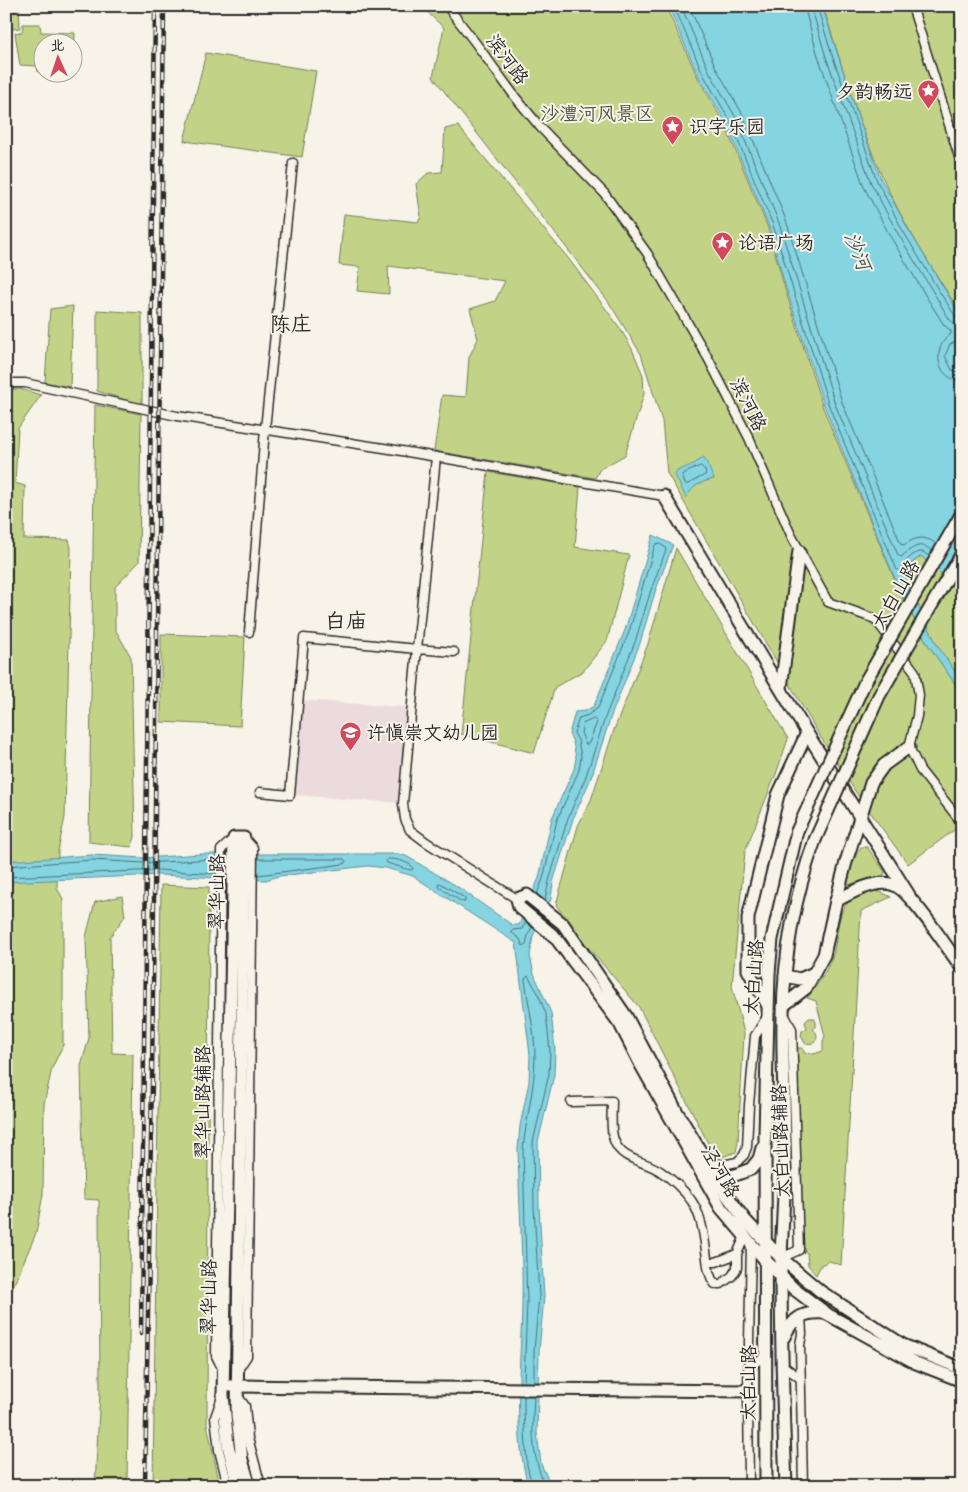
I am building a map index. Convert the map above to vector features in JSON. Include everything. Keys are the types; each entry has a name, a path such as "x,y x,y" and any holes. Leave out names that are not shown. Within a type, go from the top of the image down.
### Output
{"street":[{"name":"滨河路","path":"447,6 541,128 604,193 647,253 708,358 749,438 799,551 828,602 875,619 915,672 919,696 917,716 909,747"},
{"path":"912,6 962,166"},
{"path":"249,632 265,429 293,163"},
{"path":"6,383 25,383 177,416 436,457 664,496 860,818 909,895 962,968"},
{"path":"436,457 403,804 405,819 410,830 426,842 521,900"},
{"name":"太白山路","path":"766,1486 765,1134 767,1012 772,939 797,831 864,682 962,513"},
{"path":"781,688 799,551"},
{"name":"太白山路","path":"786,1486 781,1258 785,1158 783,1009 785,976 793,920 808,858 879,696 962,553"},
{"path":"260,792 290,794 304,638 454,652"},
{"path":"767,1012 748,970 748,918 778,795 807,733"},
{"path":"783,1009 806,988 824,955 846,862 860,818 884,765 909,747 920,770 962,823"},
{"path":"242,844 244,894"},
{"name":"翠华山路辅路","path":"223,1370 216,1356 221,850 242,844"},
{"name":"翠华山路","path":"242,844 244,894 237,1415 242,1460 250,1486"},
{"path":"836,901 854,890 882,884 894,885 909,895"},
{"name":"翠华山路","path":"238,1486 228,1444 223,1370 244,894"},
{"name":"泾河路","path":"521,900 563,924 626,1016 677,1112 716,1174 726,1194 745,1220 781,1258 820,1292 902,1345 962,1368"},
{"name":"泾河路","path":"521,900 555,937 620,1024 721,1208 765,1260 794,1289 827,1314 916,1364 962,1381"},
{"path":"785,976 800,980 814,972"},
{"name":"太白山路辅路","path":"781,1258 799,1250 792,1029 783,1009"},
{"name":"太白山路辅路","path":"706,1160 724,1165 737,1162 744,1155 747,1147 755,1036 767,1012"},
{"path":"571,1102 612,1101 613,1138 620,1151 632,1159 658,1170 676,1182 692,1201 701,1223 709,1277 715,1284 722,1284 732,1276 737,1268 737,1254"},
{"path":"716,1174 727,1178 751,1169 759,1159 765,1134"},
{"path":"708,1262 716,1262 737,1254 748,1240"},
{"path":"748,1240 749,1486"},
{"path":"782,1341 789,1325 801,1315 812,1312 827,1314"},
{"path":"801,1315 800,1378 803,1486"},
{"path":"749,1367 765,1356"},
{"path":"782,1365 800,1378"},
{"path":"237,1390 245,1406 248,1438 261,1486"},
{"path":"228,1486 219,1450 215,1417 223,1391 748,1391"}],"shaded area":[{"name":"许慎崇文幼儿园","path":"301,700 406,707 398,803 293,795"}],"green space":[{"path":"6,6 19,6 20,28 6,30"},
{"name":"沙澧河风景区","path":"421,6 666,6 698,78 724,123 768,228 785,289 823,408 902,597 927,643 962,694 962,834 957,828 908,864 859,797 818,733 667,473 662,421 641,354 608,301 433,77 444,28"},
{"path":"823,6 962,6 962,316 909,230 890,194 873,156 858,114"},
{"path":"23,24 40,24 41,32 32,32 32,66 20,65 15,33 22,32"},
{"path":"206,53 316,71 302,157 184,141"},
{"path":"458,126 568,258 620,328 632,349 643,375 644,394 625,455 600,469 595,478 434,451 442,395 466,397 469,357 478,339 470,309 495,301 505,281 388,266 389,294 357,291 360,267 339,265 344,214 418,222 421,217 416,184 428,173 442,172 445,129"},
{"path":"73,306 70,387 45,382 50,309"},
{"path":"97,310 142,313 142,405 97,391"},
{"path":"6,389 20,389 41,395 18,428 15,483 25,486 24,539 69,540 71,548 65,817 58,851 57,888 63,899 63,1045 52,1068 44,1104 43,1194 36,1233 6,1303"},
{"path":"95,405 141,414 139,562 115,587 115,629 131,657 135,838 131,847 89,842"},
{"path":"488,472 580,487 575,547 629,555 607,641 583,671 555,687 534,753 461,734"},
{"path":"676,548 788,739 745,851 732,986 744,1033 738,1142 736,1152 722,1157 713,1153 639,1007 582,940 556,905 578,826 591,800 614,730 648,644"},
{"path":"921,556 962,592 962,682 937,645 905,578 908,566"},
{"path":"161,634 245,637 240,726 161,722"},
{"path":"861,847 867,847 885,872 884,875 848,885 846,881 849,872"},
{"path":"161,885 209,887 207,1424 220,1486 153,1486"},
{"path":"871,891 881,892 891,897 861,911 841,1265 829,1261 821,1265 816,1275 808,1265 807,1253 802,1249 794,1048 803,1048 804,1053 814,1054 823,1051 825,1036 816,1001 807,998 823,976 832,958 842,911 847,903"},
{"path":"122,896 125,916 110,937 112,1053 133,1054 127,1486 95,1486 100,1392 99,1200 84,1199 81,1066 89,1038 86,937 95,902"},
{"path":"809,1018 814,1018 816,1022 816,1027 813,1029 817,1037 814,1042 809,1044 805,1043 801,1036 802,1031 807,1028 805,1022"},
{"path":"6,1448 13,1486 6,1486"}],"water":[{"name":"沙河","path":"668,6 822,6 858,117 881,179 907,227 962,318 962,351 958,352 957,356 962,366 962,592 921,556 908,566 905,578 937,645 962,682 962,694 927,643 902,596 825,408 786,288 769,227 725,121 699,77"},
{"path":"704,457 714,479 698,485 691,490 686,498 675,475 677,471 694,464"},
{"path":"653,535 673,545 655,592 640,643 611,716 591,778 573,819 553,882 551,899 533,936 530,956 534,974 551,1013 555,1050 554,1075 538,1142 544,1297 539,1351 537,1433 541,1464 551,1486 528,1486 523,1464 519,1418 522,1285 518,1149 520,1126 529,1082 530,1055 516,943 413,876 386,868 368,866 279,876 266,880 159,875 6,882 6,861 92,855 144,858 200,854 397,854 406,856 455,885 512,925 519,925 539,878 552,818 574,769 576,758 573,742 569,734 575,712 585,711 594,706 625,630"}],"railway":[{"path":"141,1333 155,6"},
{"path":"145,1486 152,1079 164,6"}],"place":[{"name":"夕韵畅远","path":"928,110"},
{"name":"识字乐园","path":"673,145"},
{"name":"论语广场","path":"722,261"},
{"name":"许慎崇文幼儿园","path":"350,751"}],"district":[{"name":"陈庄","path":"291,324"},
{"name":"白庙","path":"346,621"}]}
